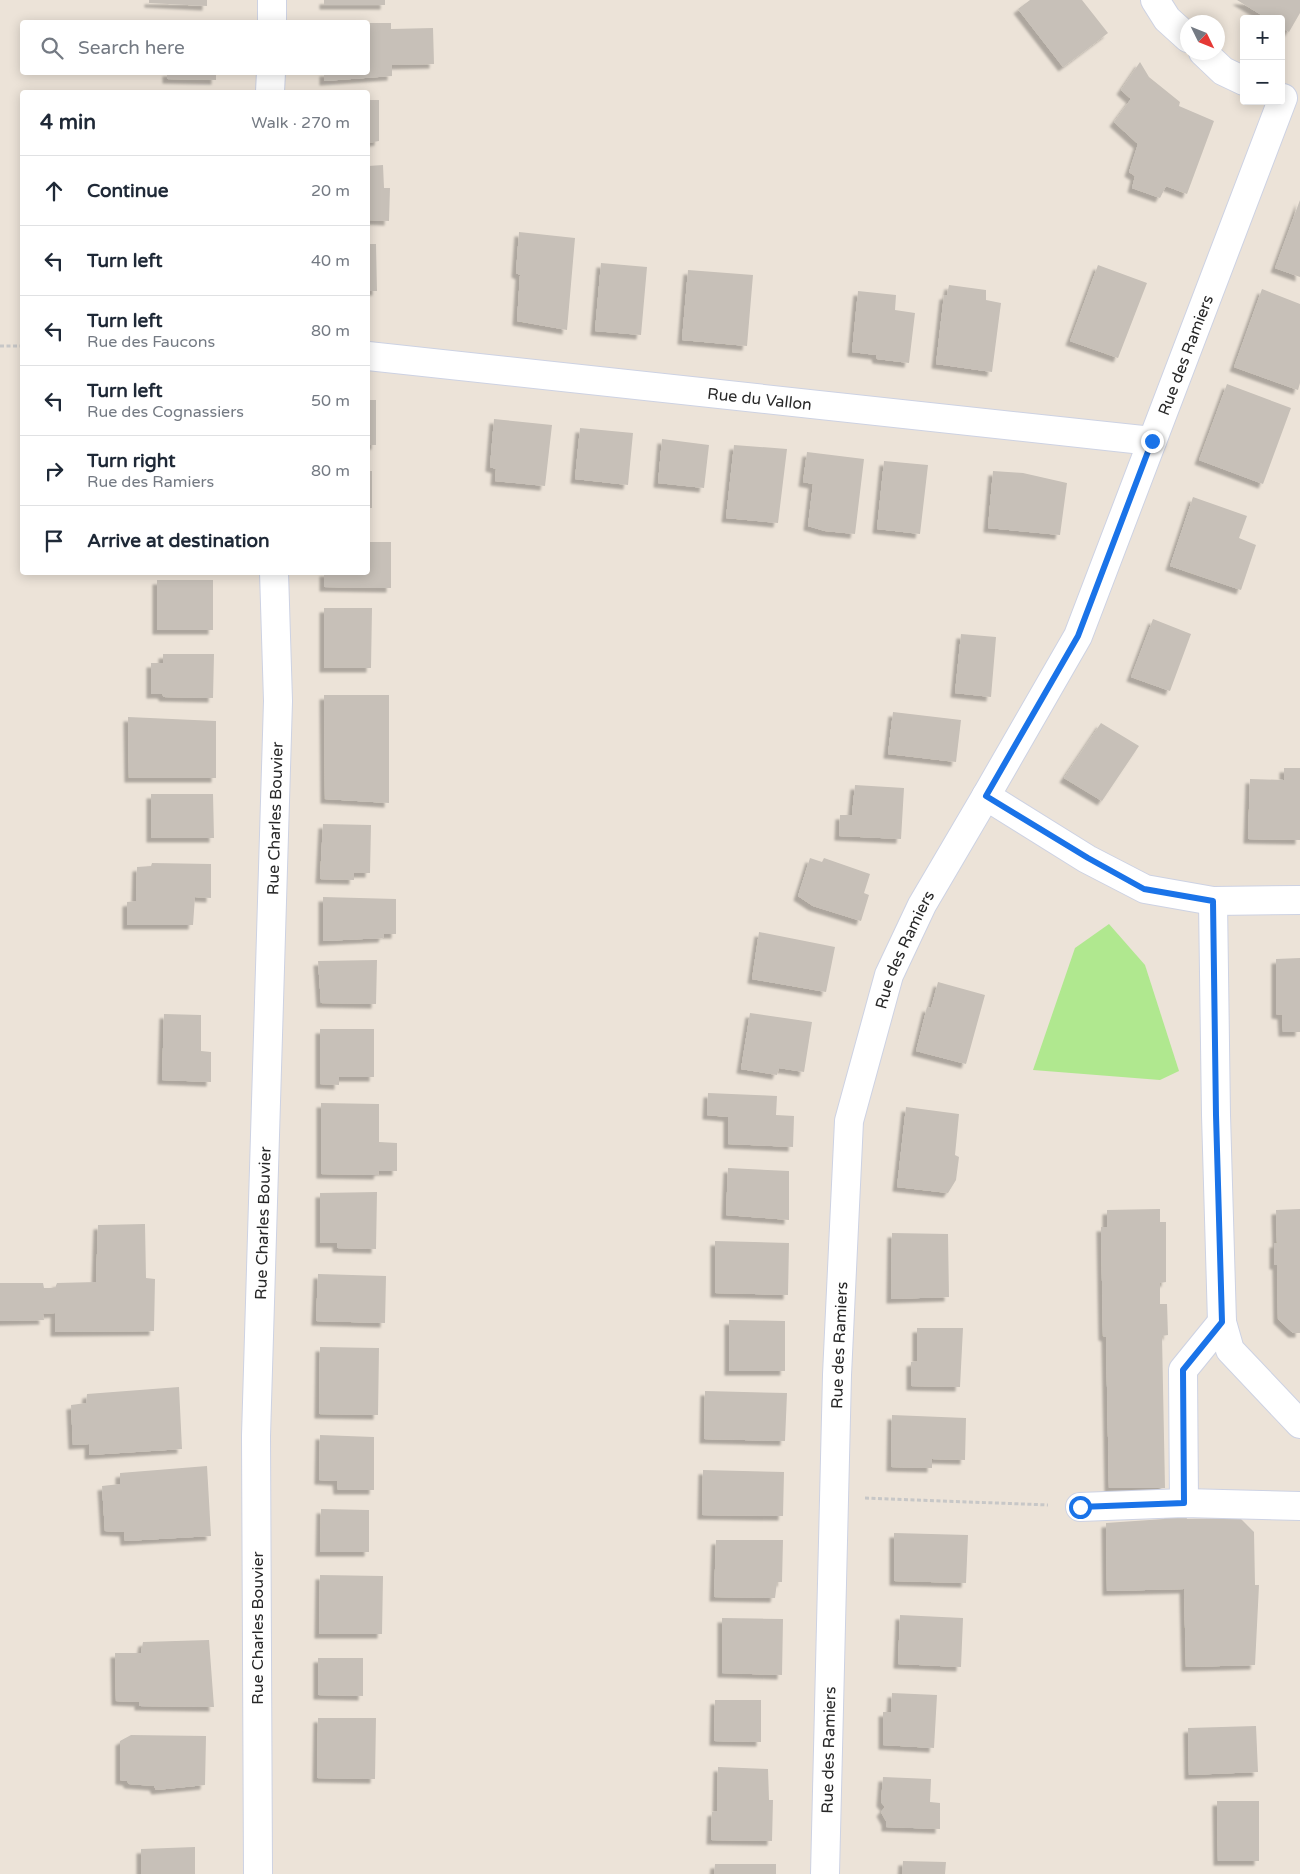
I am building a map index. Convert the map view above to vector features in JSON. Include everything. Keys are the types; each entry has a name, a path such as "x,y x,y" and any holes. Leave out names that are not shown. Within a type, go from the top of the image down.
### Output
{"street":[{"path":"272,0 272,20"},
{"path":"1154,0 1167,18 1180,30"},
{"path":"1211,60 1223,71 1240,79"},
{"path":"270,90 271,75"},
{"name":"Rue des Ramiers","path":"825,1874 837,1375 849,1121 889,975 922,904 1078,636 1152,441 1288,98"},
{"name":"Rue du Vallon","path":"370,356 1152,441"},
{"name":"Rue Charles Bouvier","path":"258,1874 256,1436 278,701 274,575"},
{"path":"986,796 1088,858 1144,889 1213,901 1300,900"},
{"path":"1213,901 1216,1115 1222,1322 1230,1350 1300,1424"},
{"path":"1184,1503 1183,1370 1222,1322"},
{"path":"1080,1507 1184,1503 1300,1506"}],"path":[{"path":"0,346 20,346"},
{"path":"834,1497 1080,1507"}],"green space":[{"path":"1109,924 1145,965 1179,1071 1160,1080 1033,1070 1075,948"}],"building":[{"path":"149,0 207,0 207,6 149,3"},
{"path":"324,0 385,0 385,5 324,5"},
{"path":"1030,0 1082,0 1108,33 1063,67 1018,9"},
{"path":"1237,0 1300,0 1300,13 1289,32 1285,30 1285,15 1261,15"},
{"path":"370,23 391,23 391,29 433,28 434,64 392,65 392,76 324,81 324,75 370,75"},
{"path":"1140,62 1149,77 1180,102 1179,106 1214,121 1187,194 1166,186 1160,198 1132,188 1135,176 1129,172 1138,144 1114,122 1131,99 1121,90"},
{"path":"167,75 216,75 216,80 167,79"},
{"path":"370,100 379,100 379,141 370,143"},
{"path":"383,165 384,188 390,188 389,221 370,220 370,166"},
{"path":"1300,200 1300,277 1275,268"},
{"path":"519,232 575,238 567,330 517,321 520,275 516,273"},
{"path":"370,244 376,244 377,291 370,291"},
{"path":"601,263 647,267 641,335 595,331"},
{"path":"1098,265 1147,283 1118,358 1070,341"},
{"path":"688,270 753,275 747,346 682,340"},
{"path":"949,285 986,290 986,300 1001,303 992,372 936,364 944,295 947,295"},
{"path":"1262,289 1300,304 1300,383 1298,390 1234,367"},
{"path":"858,291 896,295 895,310 915,313 909,363 877,359 876,355 852,352"},
{"path":"1227,384 1291,408 1263,484 1199,460"},
{"path":"370,400 376,400 376,445 370,445"},
{"path":"494,419 552,425 545,486 495,481 496,469 490,467"},
{"path":"580,428 633,433 628,485 575,479"},
{"path":"662,439 709,445 704,488 658,483"},
{"path":"734,445 787,449 778,523 726,518"},
{"path":"807,452 864,459 855,534 825,531 808,526 813,484 803,482"},
{"path":"884,461 928,465 920,534 877,529"},
{"path":"370,471 372,471 372,508 370,508"},
{"path":"993,471 1023,473 1067,483 1060,535 988,528"},
{"path":"1193,497 1247,516 1239,538 1256,545 1241,590 1170,566"},
{"path":"370,542 391,542 391,588 324,587 324,575 370,575"},
{"path":"157,580 213,580 213,630 157,630"},
{"path":"324,608 372,608 371,668 324,668"},
{"path":"1153,619 1191,634 1170,691 1131,677"},
{"path":"961,634 996,637 991,697 955,693"},
{"path":"163,654 214,654 213,698 164,697 162,694 151,694 151,663 163,663"},
{"path":"324,695 389,695 389,803 325,799"},
{"path":"893,712 961,720 956,762 888,754"},
{"path":"128,717 216,721 216,778 129,778"},
{"path":"1101,723 1139,746 1102,801 1064,778"},
{"path":"1284,768 1300,768 1300,840 1248,839 1250,779 1284,780"},
{"path":"855,785 904,788 901,839 839,836 840,815 852,815"},
{"path":"151,794 213,794 214,838 151,838"},
{"path":"323,824 371,825 370,873 354,873 354,880 320,879"},
{"path":"810,858 822,862 824,858 870,874 864,893 869,895 861,921 813,906 798,896"},
{"path":"152,863 211,864 211,898 195,897 193,925 127,925 127,902 136,901 137,867 151,866"},
{"path":"323,897 396,899 396,934 384,934 383,938 323,941"},
{"path":"759,932 835,947 826,992 752,979"},
{"path":"1300,958 1300,1032 1283,1032 1282,1015 1276,1014 1276,959"},
{"path":"377,960 376,1004 321,1003 318,961"},
{"path":"938,982 985,995 966,1064 916,1051 927,1007 931,1008"},
{"path":"750,1013 812,1022 804,1072 779,1068 777,1075 741,1069"},
{"path":"164,1014 201,1015 201,1051 211,1052 211,1082 162,1080"},
{"path":"320,1029 374,1029 374,1077 339,1077 339,1085 320,1084"},
{"path":"708,1093 777,1096 776,1115 794,1116 793,1147 728,1144 728,1117 707,1115"},
{"path":"321,1103 379,1104 379,1142 397,1143 397,1171 379,1171 378,1175 321,1174"},
{"path":"906,1107 959,1114 955,1155 959,1157 956,1180 948,1193 897,1187"},
{"path":"728,1168 789,1171 789,1220 726,1215"},
{"path":"377,1192 376,1249 337,1248 337,1243 320,1243 320,1193"},
{"path":"1160,1209 1160,1222 1166,1222 1166,1282 1160,1283 1160,1304 1167,1304 1168,1335 1162,1336 1165,1488 1109,1488 1106,1337 1103,1336 1101,1227 1107,1227 1107,1210"},
{"path":"1300,1209 1300,1333 1293,1333 1278,1319 1277,1265 1274,1265 1274,1243 1277,1243 1276,1210"},
{"path":"145,1224 146,1278 155,1279 154,1331 55,1332 55,1313 43,1314 44,1320 0,1321 0,1283 43,1283 44,1288 55,1288 57,1283 96,1282 98,1225"},
{"path":"892,1233 948,1234 949,1297 891,1299"},
{"path":"715,1241 789,1243 788,1295 715,1293"},
{"path":"318,1274 386,1276 385,1323 316,1321"},
{"path":"729,1320 785,1321 785,1371 729,1371"},
{"path":"917,1328 963,1328 960,1387 911,1386 911,1362 917,1361"},
{"path":"320,1347 379,1348 378,1415 319,1414"},
{"path":"179,1387 182,1449 89,1455 89,1444 73,1445 71,1405 86,1403 87,1394"},
{"path":"705,1391 787,1393 785,1441 704,1439"},
{"path":"892,1415 966,1418 965,1460 932,1459 932,1468 891,1467"},
{"path":"320,1435 374,1437 374,1490 338,1490 337,1481 319,1480"},
{"path":"207,1466 211,1536 125,1541 124,1532 105,1531 102,1486 120,1484 120,1473"},
{"path":"703,1470 784,1472 783,1516 702,1515"},
{"path":"321,1509 369,1510 369,1552 320,1552"},
{"path":"1186,1515 1187,1519 1240,1518 1254,1532 1255,1585 1259,1585 1255,1665 1186,1667 1184,1589 1107,1591 1106,1523 1164,1519 1165,1516"},
{"path":"894,1533 968,1535 966,1583 894,1581"},
{"path":"716,1540 783,1540 782,1582 777,1582 775,1598 714,1597"},
{"path":"320,1575 383,1576 382,1634 319,1634"},
{"path":"900,1615 963,1618 961,1667 898,1664"},
{"path":"722,1618 783,1619 782,1675 722,1673"},
{"path":"209,1640 214,1707 139,1706 139,1702 116,1701 115,1653 141,1653 143,1642"},
{"path":"318,1658 363,1658 363,1696 318,1695"},
{"path":"892,1693 937,1695 934,1748 883,1745 883,1712 891,1712"},
{"path":"715,1700 761,1700 761,1742 714,1741"},
{"path":"318,1718 376,1718 375,1779 317,1778"},
{"path":"1256,1726 1258,1772 1189,1775 1188,1728"},
{"path":"131,1735 206,1736 205,1785 156,1790 154,1786 129,1784 127,1781 120,1780 120,1741"},
{"path":"718,1767 768,1769 769,1800 773,1800 772,1841 711,1840 712,1812 717,1811"},
{"path":"883,1777 931,1779 930,1802 940,1803 940,1829 886,1827 886,1821 881,1812 885,1807 881,1802"},
{"path":"1217,1801 1259,1801 1259,1861 1218,1861"},
{"path":"195,1847 195,1874 141,1874 141,1849"},
{"path":"903,1861 946,1862 945,1874 902,1874"},
{"path":"715,1864 776,1864 776,1874 714,1874"}],"route":[{"path":"1080,1507 1184,1503 1183,1370 1222,1322 1216,1115 1213,901 1144,889 1088,858 986,796 1078,636 1152,441"}]}
